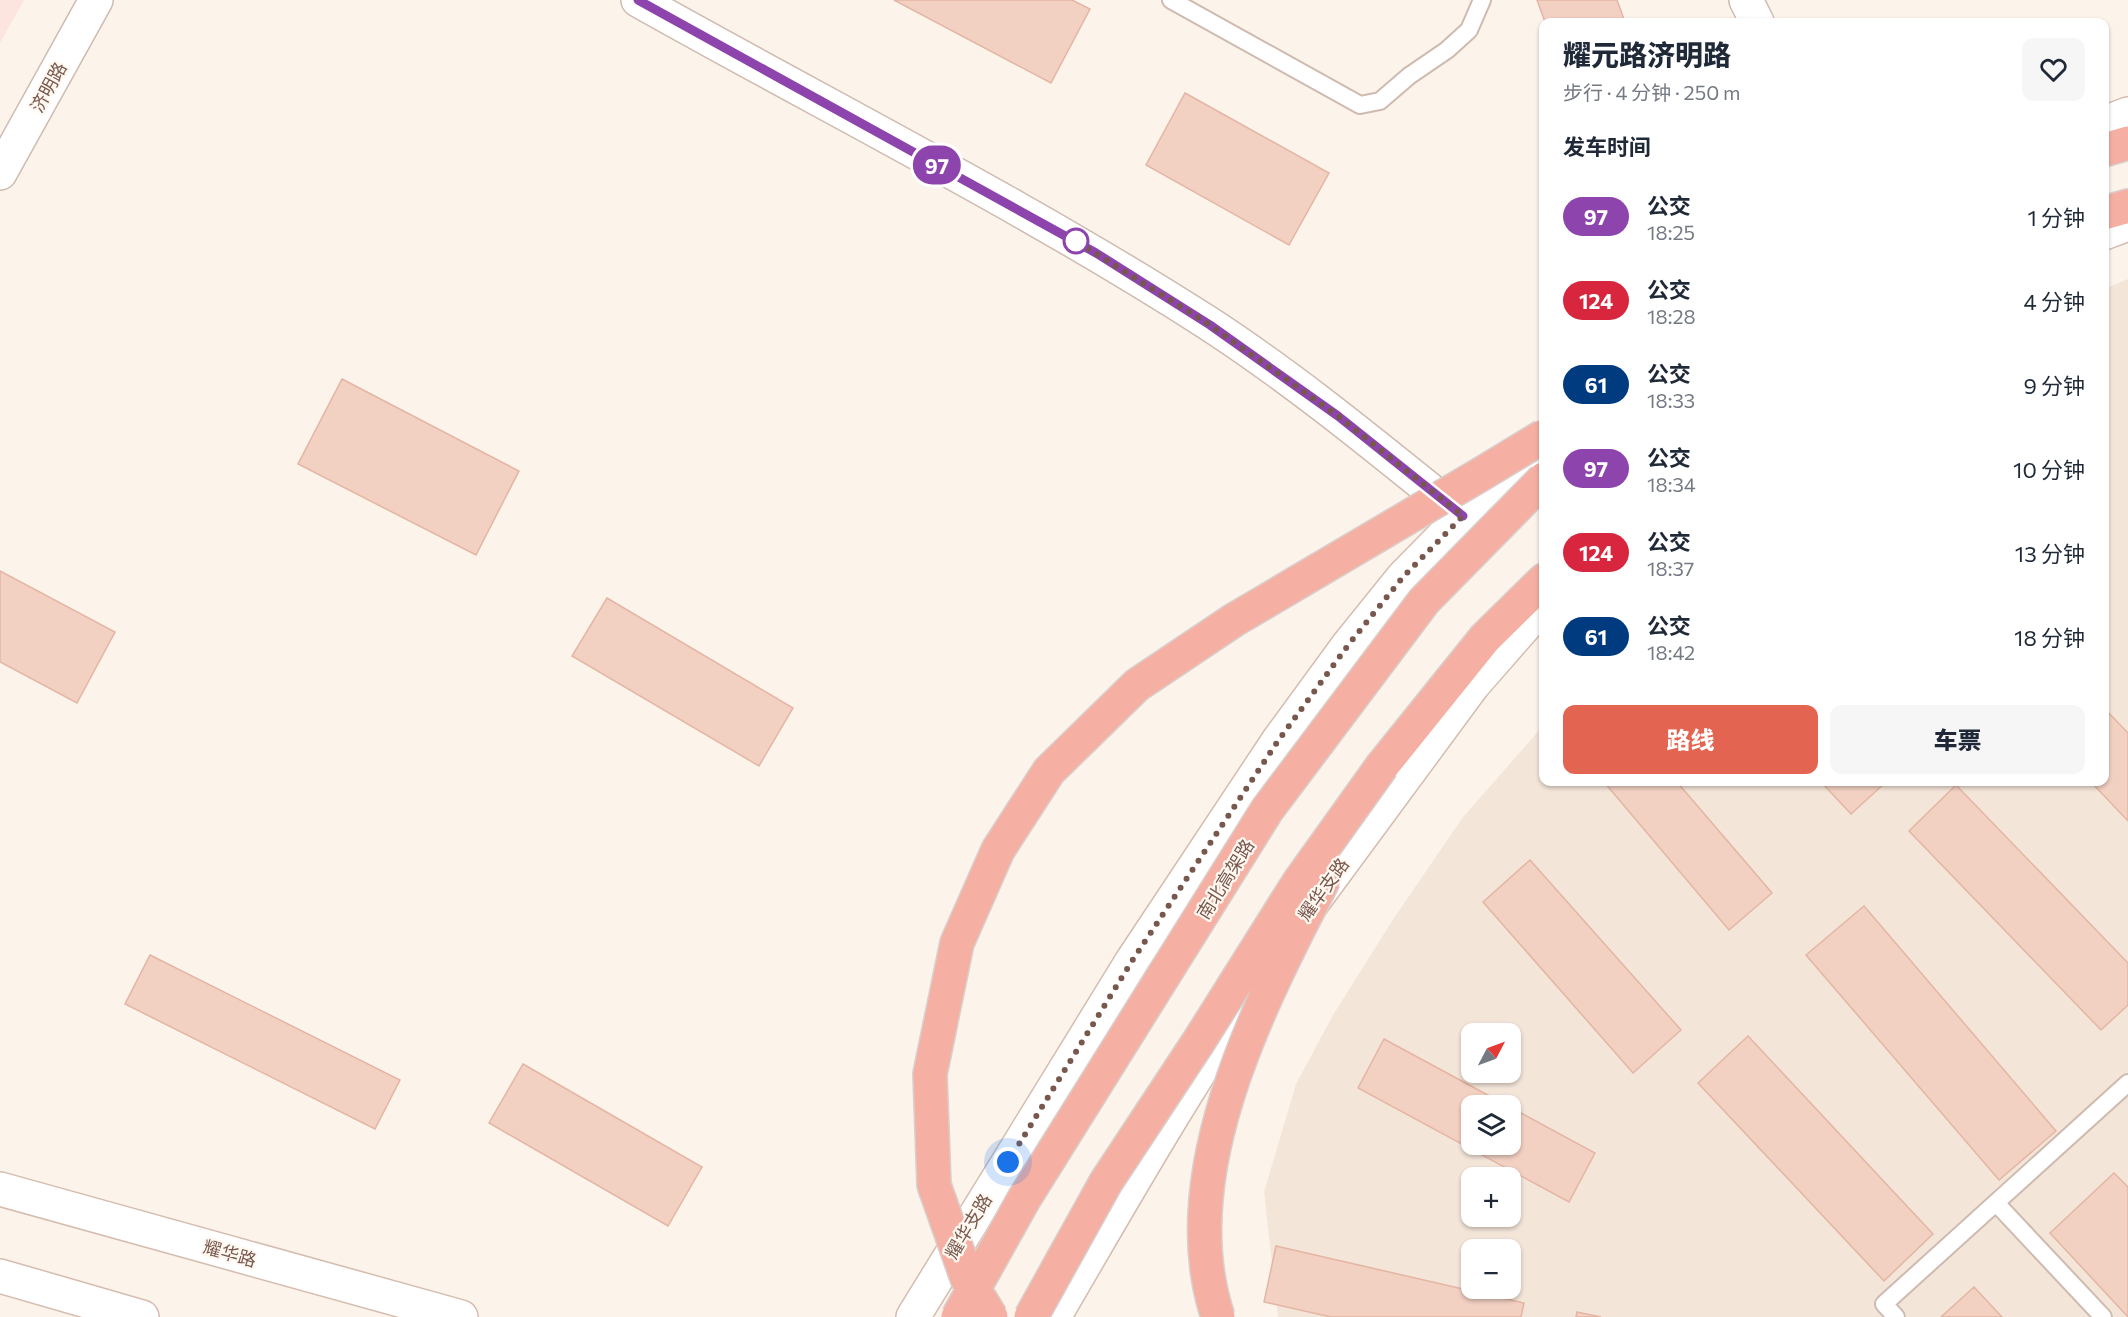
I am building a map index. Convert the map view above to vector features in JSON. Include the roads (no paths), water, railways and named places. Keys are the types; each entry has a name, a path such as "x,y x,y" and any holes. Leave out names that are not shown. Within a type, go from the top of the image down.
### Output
{"highway":[{"path":"2109,149 2128,143"},
{"path":"2109,212 2128,206"},
{"path":"991,1317 967,1278 934,1185 930,1074 957,943 998,850 1049,771 1137,685 1234,620 1539,439"},
{"name":"南北高架路","path":"958,1317 1024,1199 1268,810 1424,602 1539,484"},
{"path":"1031,1317 1107,1182 1299,882 1382,766 1485,638 1539,584"},
{"path":"1218,1317 1212,1298 1204,1231 1207,1183 1216,1135 1239,1063 1282,960 1382,766"}],"street":[{"name":"济明路","path":"0,173 96,0"},
{"path":"638,0 1077,241 1210,325 1329,410 1463,516"},
{"path":"1746,0 1755,18"},
{"path":"2109,121 2128,114"},
{"path":"2109,231 2128,224"},
{"name":"耀华支路","path":"913,1317 1132,961 1278,741 1349,644 1403,577 1463,516 1539,455"},
{"name":"耀华支路","path":"1054,1317 1141,1166 1236,1012 1316,898 1473,685 1539,610"},
{"name":"耀华路","path":"0,1189 461,1317"},
{"path":"0,1276 142,1317"}],"lane":[{"path":"1171,0 1360,105 1380,101 1409,76 1447,50 1469,30 1482,0"},
{"path":"1896,1317 1884,1304 2128,1084"},
{"path":"1996,1203 2103,1317"}]}
